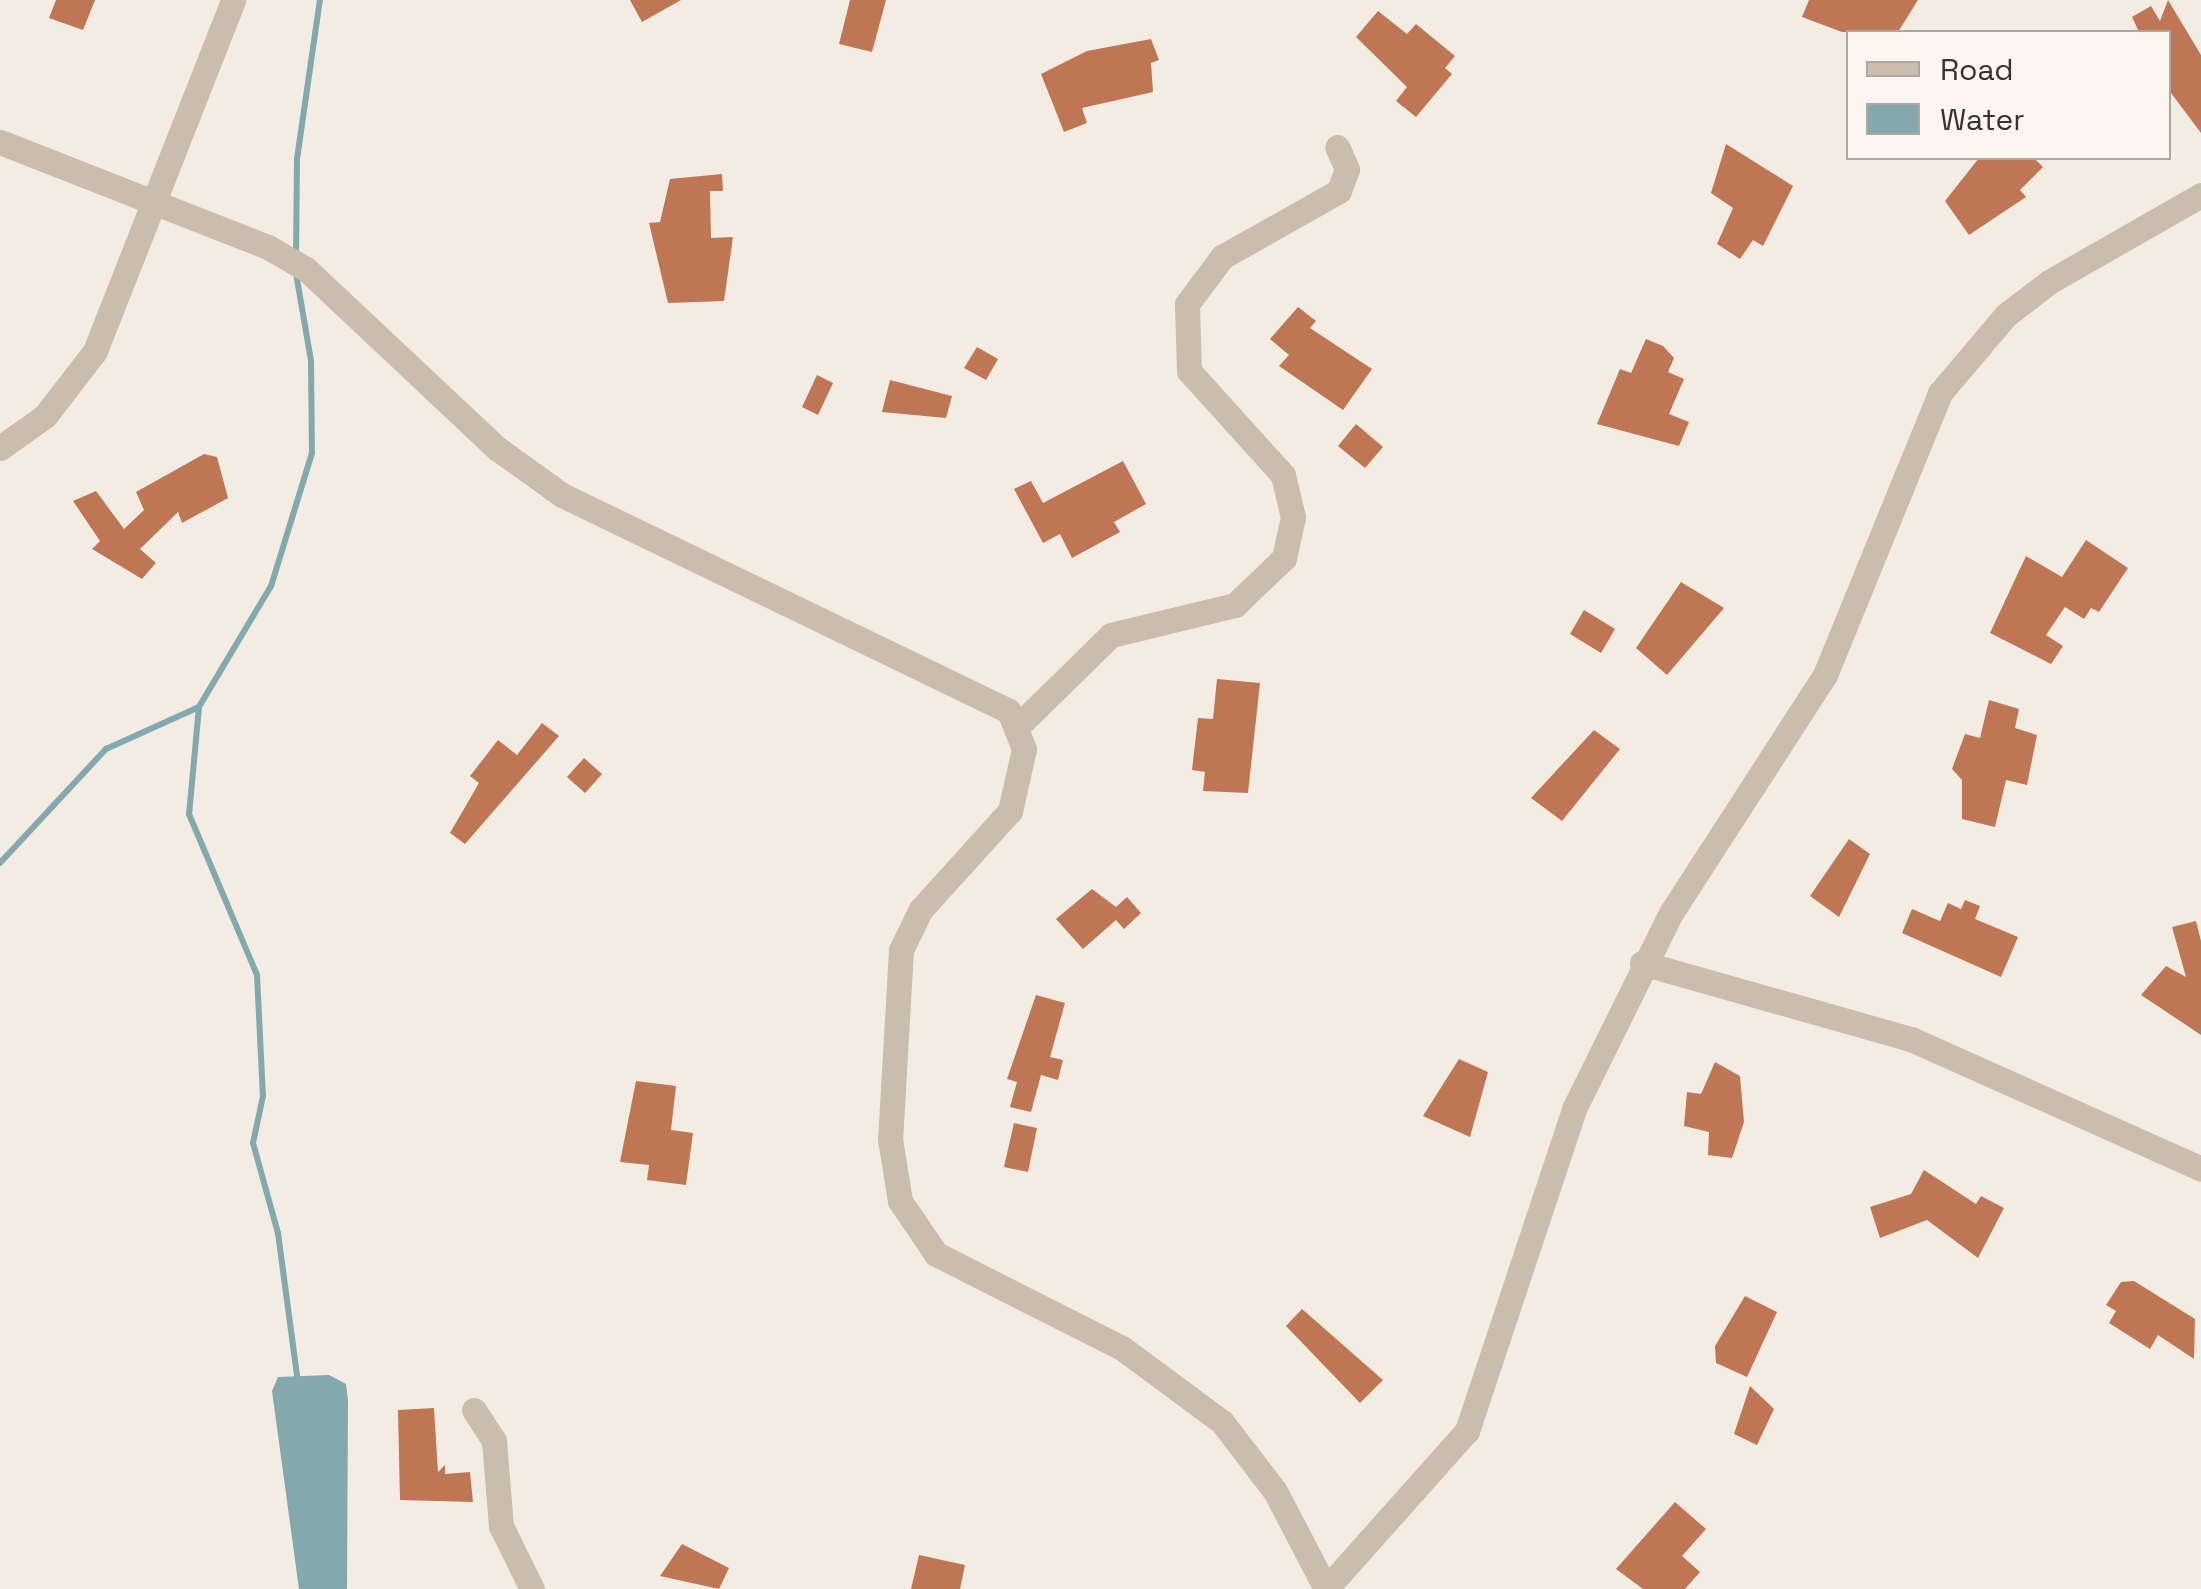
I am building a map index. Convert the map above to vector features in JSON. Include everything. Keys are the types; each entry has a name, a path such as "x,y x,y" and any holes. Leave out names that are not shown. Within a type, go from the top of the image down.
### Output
{"street":[{"path":"0,448 46,416 88,363 158,202 233,0"},
{"path":"0,142 158,202 306,269 498,449 562,495 959,684 1020,724"},
{"path":"1337,148 1347,169 1339,191 1222,256 1187,304 1189,371 1283,475 1293,517 1284,558 1235,606 1111,635 1020,724 1023,769 1010,811 921,909 901,950 890,1139 900,1201 936,1254 1122,1348 1222,1422 1274,1491 1326,1589 1467,1431 1549,1169 1642,963 1825,675 1918,436 1959,367 2050,282 2201,195"},
{"path":"1642,963 1910,1039 2201,1170"},
{"path":"474,1410 494,1442 501,1526 532,1589"}],"water":[{"path":"329,1375 346,1384 348,1400 347,1589 299,1589 272,1391 278,1377"}],"building":[{"path":"56,0 95,0 83,30 49,18"},
{"path":"630,0 681,0 642,22"},
{"path":"850,0 886,0 872,52 839,44"},
{"path":"1809,0 1918,0 1899,30 1842,32 1802,17"},
{"path":"2168,0 2201,55 2201,133 2171,93 2171,30 2138,30 2132,17 2151,6 2160,21"},
{"path":"1378,11 1407,34 1416,24 1455,56 1445,68 1452,74 1416,117 1396,101 1407,87 1356,37"},
{"path":"1151,39 1159,60 1151,63 1153,92 1082,108 1087,123 1064,132 1041,74 1087,51"},
{"path":"1726,144 1793,186 1763,246 1753,240 1740,259 1717,244 1733,208 1711,193"},
{"path":"1977,160 2036,160 2043,167 2020,190 2026,197 1969,235 1945,201"},
{"path":"722,174 723,191 710,191 711,238 733,237 724,301 668,303 649,223 660,222 670,179"},
{"path":"1298,307 1316,321 1310,328 1372,369 1343,410 1279,366 1289,355 1270,339"},
{"path":"1646,339 1663,346 1674,358 1668,372 1684,379 1669,414 1689,422 1679,446 1597,424 1620,369 1631,373"},
{"path":"977,347 998,359 986,380 964,368"},
{"path":"817,375 833,383 818,415 802,407"},
{"path":"890,380 952,396 946,418 882,412"},
{"path":"1356,424 1383,447 1365,468 1338,446"},
{"path":"204,454 217,457 228,498 182,523 178,512 140,549 156,563 142,579 92,549 100,541 73,501 96,491 124,529 144,510 136,492"},
{"path":"1123,461 1146,504 1114,522 1120,532 1072,558 1060,534 1043,543 1014,489 1031,481 1043,503"},
{"path":"2086,540 2128,568 2099,612 2091,608 2084,619 2065,607 2046,635 2063,646 2051,664 1990,633 2026,556 2062,577"},
{"path":"1681,582 1724,608 1667,675 1636,648"},
{"path":"1584,610 1615,629 1601,653 1570,634"},
{"path":"1217,679 1260,683 1248,793 1203,791 1205,772 1192,770 1198,718 1213,719"},
{"path":"1989,700 2019,709 2015,728 2037,735 2027,785 2006,780 1995,827 1962,819 1962,780 1952,769 1965,734 1980,738"},
{"path":"542,723 559,736 465,844 450,833 479,783 470,776 498,740 517,755"},
{"path":"1594,730 1620,749 1562,821 1531,798"},
{"path":"584,758 602,774 585,793 567,777"},
{"path":"1849,839 1870,854 1839,917 1810,896"},
{"path":"1092,889 1116,907 1127,897 1141,913 1124,929 1116,920 1083,949 1056,919"},
{"path":"1965,900 1980,906 1975,919 2018,937 2001,977 1902,933 1912,909 1940,921 1948,903 1961,909"},
{"path":"2196,921 2201,941 2201,1035 2141,995 2166,966 2186,977 2172,927"},
{"path":"1036,995 1065,1003 1050,1057 1063,1060 1058,1080 1041,1075 1031,1112 1010,1107 1017,1082 1007,1079"},
{"path":"1459,1059 1488,1072 1470,1137 1423,1116"},
{"path":"1715,1062 1740,1076 1744,1122 1732,1158 1708,1155 1709,1132 1684,1126 1687,1092 1701,1094"},
{"path":"636,1081 676,1086 671,1130 693,1133 686,1185 647,1180 649,1165 620,1162"},
{"path":"1014,1123 1037,1128 1028,1172 1004,1167"},
{"path":"1924,1170 1976,1204 1981,1196 2004,1208 1978,1258 1927,1220 1880,1238 1870,1207 1911,1194"},
{"path":"2134,1281 2195,1319 2194,1359 2158,1335 2150,1349 2109,1323 2116,1311 2106,1305 2121,1282"},
{"path":"1745,1296 1777,1312 1747,1377 1716,1363 1715,1346"},
{"path":"1302,1309 1383,1380 1360,1403 1286,1326"},
{"path":"1750,1386 1774,1409 1757,1445 1734,1434"},
{"path":"434,1408 438,1472 445,1465 445,1474 470,1472 473,1502 400,1500 398,1410"},
{"path":"1675,1502 1706,1529 1682,1556 1700,1572 1685,1589 1643,1589 1616,1569"},
{"path":"682,1544 729,1568 719,1589 660,1576"},
{"path":"919,1555 965,1565 960,1589 911,1589"}],"waterway":[{"path":"296,256 297,159 320,0"},
{"path":"296,273 311,361 312,453 271,586 199,707 189,814 257,975 263,1096 253,1143 278,1233 297,1376"},
{"path":"0,863 106,749 199,707"}]}
